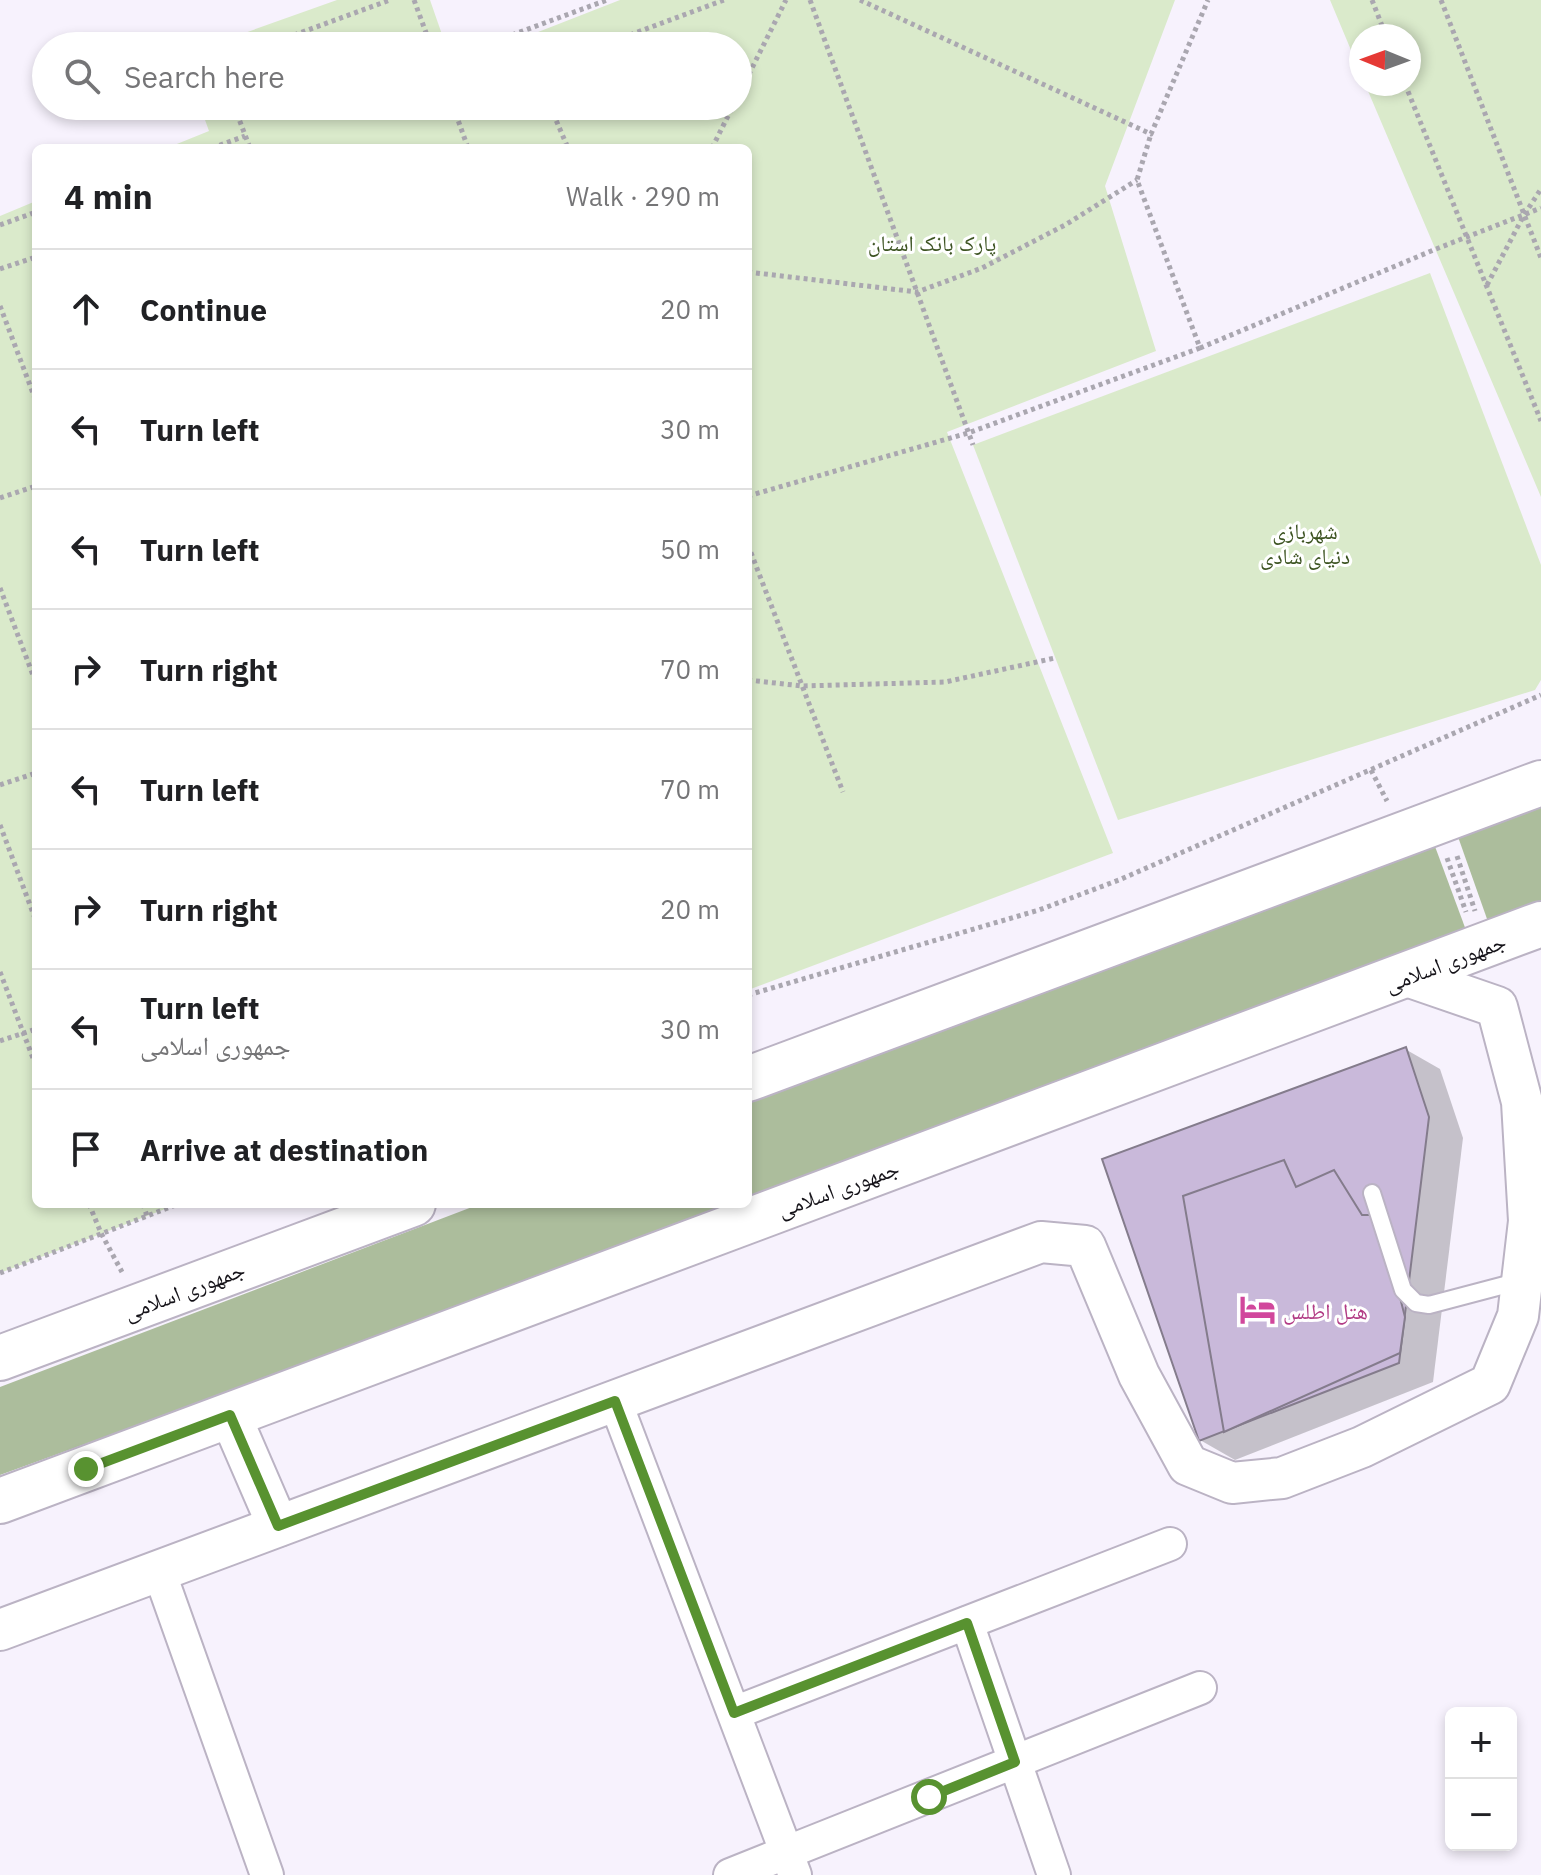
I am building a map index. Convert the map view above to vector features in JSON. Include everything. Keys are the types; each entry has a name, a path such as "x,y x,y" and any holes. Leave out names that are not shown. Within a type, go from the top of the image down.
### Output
{"main road":[{"path":"752,1078 1541,783"},
{"name":"جمهوری اسلامی","path":"0,1501 1541,924"},
{"name":"جمهوری اسلامی","path":"0,1358 402,1208"}],"street":[{"path":"0,1630 1041,1242 1085,1246 1139,1375 1188,1465 1232,1483 1282,1478 1362,1447 1490,1384 1518,1316 1529,1221 1522,1102 1497,1007 1407,976"},
{"path":"1522,1102 1541,1051"},
{"path":"615,1401 791,1865"},
{"path":"230,1415 278,1526"},
{"path":"734,1713 1170,1544"},
{"path":"159,1571 267,1875"},
{"path":"967,1623 1054,1875"},
{"path":"730,1875 791,1865 1015,1762 1200,1688"}],"lane":[{"path":"1372,1193 1403,1290 1416,1303 1429,1305 1522,1281"}],"path":[{"path":"302,32 390,0"},
{"path":"414,0 426,32"},
{"path":"519,32 607,0"},
{"path":"638,32 724,0"},
{"path":"752,68 786,0"},
{"path":"810,0 973,445"},
{"path":"860,0 1151,134"},
{"path":"1200,348 1137,180 1151,134 1208,0"},
{"path":"1372,0 1381,24"},
{"path":"1441,0 1541,258"},
{"path":"1410,96 1541,421"},
{"path":"239,120 248,144"},
{"path":"458,120 467,144"},
{"path":"556,120 566,144"},
{"path":"714,144 726,120"},
{"path":"223,144 245,136"},
{"path":"752,272 917,292 982,268 1065,225 1137,180"},
{"path":"1487,285 1541,189"},
{"path":"752,495 968,433 1200,348 1466,236 1541,208"},
{"path":"0,225 32,213"},
{"path":"0,269 32,258"},
{"path":"0,306 32,390"},
{"path":"0,498 32,487"},
{"path":"752,555 843,792"},
{"path":"0,588 32,672"},
{"path":"752,680 802,686 945,682 1055,658"},
{"path":"752,994 1039,910 1106,885 1541,695"},
{"path":"0,785 32,774"},
{"path":"1439,821 1483,947"},
{"path":"1439,821 1483,947"},
{"path":"0,825 32,910"},
{"path":"0,972 32,1056"},
{"path":"0,1041 32,1030"},
{"path":"91,1208 101,1233"},
{"path":"144,1208 147,1216"},
{"path":"0,1273 168,1208"}],"green space":[{"path":"337,0 430,0 441,32 247,32"},
{"name":"پارک بانک استان","path":"620,0 1175,0 1105,186 1156,351 947,432 1113,853 752,988 752,144 177,144 209,131 205,120 752,120 752,32 538,32"},
{"path":"1330,0 1541,0 1541,497 1370,96 1421,96 1421,24 1349,24 1349,45"},
{"path":"32,203 32,1208 168,1208 0,1273 0,216"},
{"name":"شهربازی دنیای شادی","path":"1430,273 1541,565 1541,680 1535,690 1118,820 973,445"},
{"path":"1541,804 1541,913 1492,933 1457,834"},
{"path":"1433,841 1470,941 752,1202 752,1100"},
{"path":"470,1208 734,1208 0,1475 0,1387"}],"building":[{"name":"هتل اطلس","path":"1406,1047 1429,1117 1399,1363 1199,1441 1102,1159"},
{"path":"1284,1160 1296,1187 1334,1170 1362,1215 1379,1215 1405,1317 1400,1353 1224,1432 1183,1196"}],"place":[{"name":"هتل اطلس","path":"1257,1310"}],"route":[{"path":"86,1469 230,1415 278,1526 615,1401 734,1713 967,1623 1015,1762 929,1797"}]}
